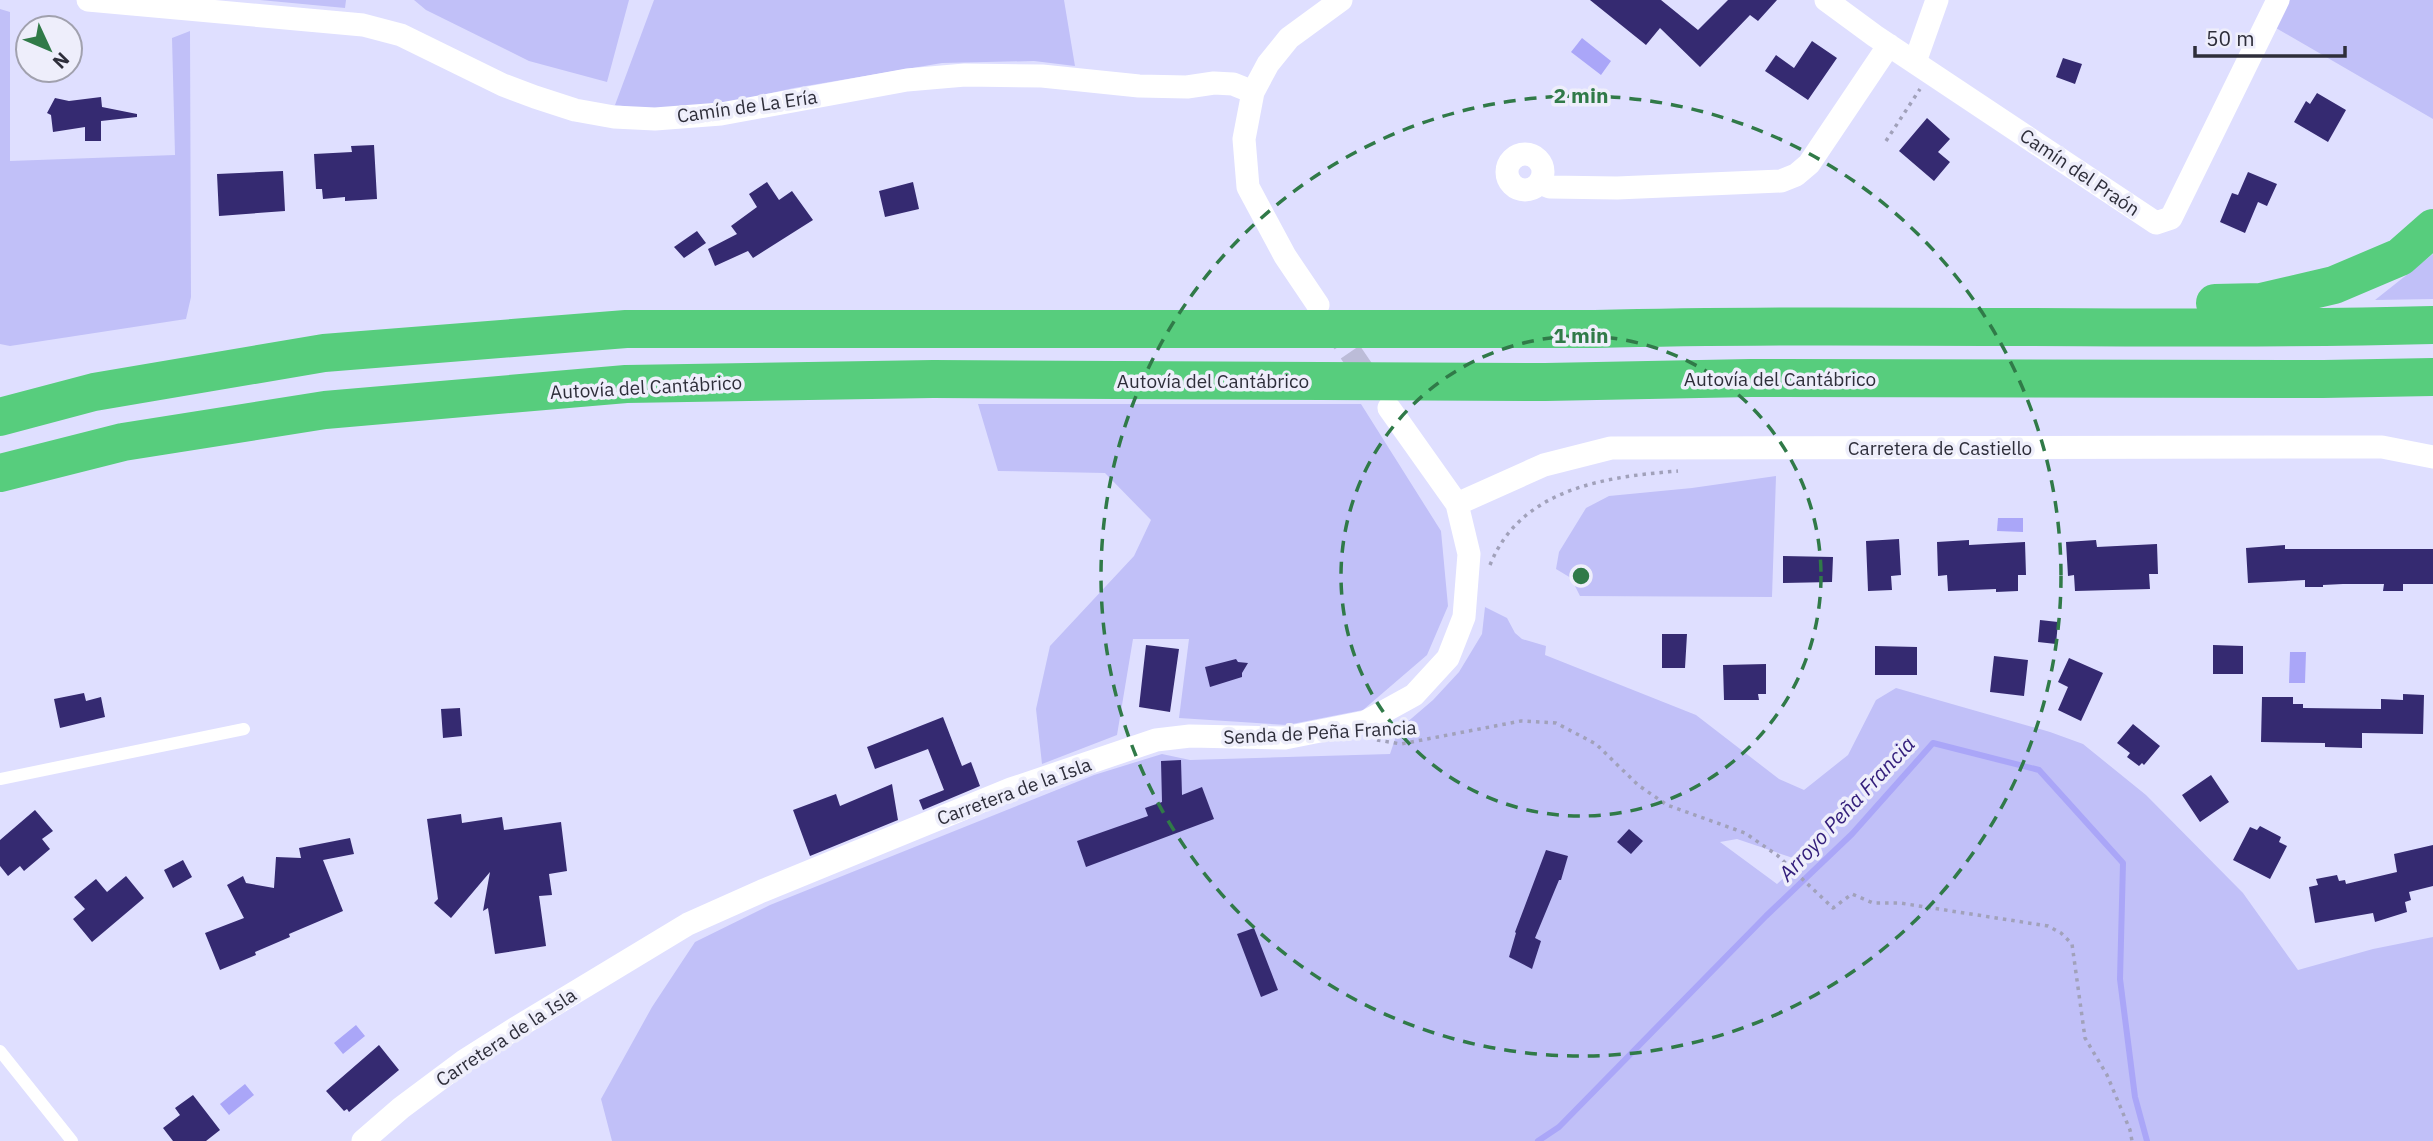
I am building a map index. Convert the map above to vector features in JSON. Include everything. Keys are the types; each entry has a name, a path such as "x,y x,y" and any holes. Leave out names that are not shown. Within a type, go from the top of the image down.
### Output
{"highway":[{"path":"1595,329 1758,313 2262,302 2334,285 2400,257 2433,228"},
{"path":"0,417 94,392 324,354 626,330 1595,329 1756,325 2315,328 2433,325"},
{"name":"Autovía del Cantábrico","path":"0,473 123,442 325,410 626,384 933,379 1531,382 1751,378 2433,377"},
{"path":"2323,379 2433,386"}],"street":[{"name":"Camín de La Ería","path":"88,0 363,25 401,35 503,85 535,97 575,110 614,117 655,119 721,114 907,80 965,75 1042,76 1139,86 1233,84 1252,92"},
{"path":"1318,305 1285,256 1248,187 1244,139 1252,92 1268,64 1289,38 1341,0"},
{"name":"Camín del Praón","path":"1826,0 2156,223 2171,218 2278,0"},
{"path":"1923,67 1937,0"},
{"path":"1539,183 1550,187 1617,188 1744,184 1789,178 1809,164 1889,45"},
{"name":"Carretera de la Isla","path":"363,1141 401,1108 464,1061 516,1028 688,924 762,891 1011,789 1156,740 1190,736 1285,738 1365,722 1414,695 1448,657 1464,617 1469,554 1457,504 1389,408"},
{"name":"Carretera de Castiello","path":"1457,504 1544,465 1611,448 2382,447 2433,457"}],"lane":[{"path":"0,779 244,729"},
{"path":"3,1060 72,1141"}],"path":[{"path":"1886,141 1923,67"},
{"path":"1487,574 1497,548 1530,510 1558,495 1627,475 1679,471"},
{"name":"Senda de Peña Francia","path":"1382,733 1373,740 1401,744 1521,721 1556,723 1596,744 1638,785 1667,805 1745,833 1777,855 1833,908 1852,894 1873,903 1900,903 2048,926 2061,933 2072,944 2085,1038 2107,1075 2132,1141"}],"shaded area":[{"path":"260,0 346,0 345,8"},
{"path":"414,0 629,0 607,82 529,61 426,10"},
{"path":"654,0 1064,0 1075,66 1034,61 942,63 794,88 730,102 662,111 615,105"},
{"path":"2290,0 2433,0 2433,119 2276,28"},
{"path":"0,9 10,12 10,161 175,155 172,38 190,31 191,297 186,319 10,346 0,344"},
{"path":"1582,38 1611,61 1601,75 1571,52"},
{"path":"2433,254 2433,299 2375,300"},
{"path":"978,404 1361,404 1441,531 1448,606 1427,655 1363,710 1287,725 1179,718 1189,639 1133,639 1117,735 1042,764 1036,709 1050,646 1134,556 1151,520 1105,473 998,471"},
{"path":"1776,476 1772,597 1580,596 1571,578 1556,569 1559,552 1586,508 1609,496"},
{"path":"1998,518 2023,518 2023,532 1997,531"},
{"path":"1485,607 1507,618 1515,633 1522,639 1546,646 1545,655 1696,715 1779,779 1804,790 1848,755 1876,700 1896,688 2083,744 2146,795 2243,893 2298,970 2373,949 2433,937 2433,1141 612,1141 601,1099 652,1007 695,942 770,905 1094,775 1162,754 1190,760 1390,754 1398,730 1433,700 1459,672 1482,634","holes":["1737,839 1802,861 1777,884 1720,842"]},
{"path":"2290,652 2306,652 2305,683 2289,683"},
{"path":"356,1025 365,1036 343,1054 334,1043"},
{"path":"245,1084 254,1095 229,1115 220,1104"}],"building":[{"path":"1590,0 1661,0 1698,30 1728,0 1777,0 1758,21 1750,15 1700,67 1660,28 1646,45"},
{"path":"1812,41 1837,58 1808,100 1765,71 1776,55 1794,68"},
{"path":"2063,58 2082,64 2075,84 2056,77"},
{"path":"2317,93 2346,110 2328,142 2294,122 2306,101 2310,104"},
{"path":"101,97 102,107 137,114 137,117 101,121 101,141 85,141 85,127 53,132 51,115 47,113 55,98 69,101"},
{"path":"1927,118 1950,139 1938,152 1950,162 1934,181 1899,151"},
{"path":"374,145 377,199 323,199 322,189 316,189 314,154 352,152 351,146"},
{"path":"283,171 285,211 219,216 217,174"},
{"path":"2248,172 2277,184 2267,206 2258,202 2245,233 2220,222 2232,193 2238,195"},
{"path":"767,182 779,200 792,191 813,220 753,258 748,251 715,266 708,249 737,234 731,226 757,207 749,194"},
{"path":"913,182 919,209 885,217 879,191"},
{"path":"697,231 706,243 684,258 674,247"},
{"path":"1899,539 1901,575 1891,576 1892,590 1868,591 1866,541"},
{"path":"1969,540 1969,545 2025,542 2026,575 2018,575 2018,591 1948,591 1947,575 1938,576 1937,542"},
{"path":"2096,540 2097,547 2157,544 2158,574 2149,574 2150,589 2075,591 2074,575 2068,576 2066,542"},
{"path":"2285,545 2285,549 2433,549 2433,584 2403,584 2403,591 2383,591 2384,584 2305,587 2305,580 2248,583 2246,548"},
{"path":"1783,556 1833,557 1832,582 1783,583"},
{"path":"2040,620 2058,622 2056,644 2038,642"},
{"path":"1662,634 1687,634 1685,668 1662,668"},
{"path":"1146,645 1179,649 1170,712 1139,707"},
{"path":"2213,645 2243,646 2243,674 2213,674"},
{"path":"1875,646 1917,647 1917,675 1875,675"},
{"path":"1994,656 2028,660 2024,696 1990,692"},
{"path":"2069,658 2103,673 2081,721 2058,710 2068,687 2058,682"},
{"path":"1236,659 1238,662 1248,663 1242,677 1210,687 1205,667"},
{"path":"1766,664 1766,694 1758,694 1759,700 1724,700 1723,665"},
{"path":"84,693 86,701 101,697 105,717 60,728 54,699"},
{"path":"2403,694 2424,695 2423,734 2362,733 2362,748 2325,747 2325,743 2261,742 2262,697 2293,697 2293,704 2303,704 2303,708 2381,709 2381,699 2403,700"},
{"path":"460,708 462,736 443,738 441,709"},
{"path":"943,717 962,766 971,762 980,786 923,810 919,800 944,790 928,749 875,769 867,747"},
{"path":"2133,724 2160,746 2144,765 2142,763 2139,766 2127,757 2130,753 2117,743"},
{"path":"1181,760 1182,795 1202,787 1214,819 1086,867 1077,841 1148,816 1145,808 1162,802 1161,761"},
{"path":"2211,775 2229,802 2200,822 2182,795"},
{"path":"892,784 898,820 810,856 793,810 836,794 840,806"},
{"path":"35,810 53,831 42,839 50,849 24,871 20,866 8,876 0,866 0,840"},
{"path":"461,814 462,823 502,817 504,830 561,822 567,871 549,874 552,895 539,896 546,946 495,954 488,908 483,911 490,872 451,918 434,903 438,899 427,819"},
{"path":"2260,826 2281,837 2279,842 2287,846 2270,879 2233,860 2250,827 2257,830"},
{"path":"1629,829 1643,841 1631,854 1617,842"},
{"path":"350,838 354,854 323,860 343,911 289,934 290,937 255,952 256,955 220,970 205,933 244,918 227,885 243,876 246,883 274,888 276,857 301,858 299,848"},
{"path":"2433,845 2433,886 2409,892 2411,900 2405,902 2407,912 2375,922 2373,913 2315,923 2309,887 2318,885 2316,879 2337,875 2339,881 2345,880 2346,884 2397,872 2394,854"},
{"path":"1546,850 1568,856 1561,880 1535,938 1541,941 1532,969 1509,957 1515,932"},
{"path":"183,860 192,877 173,888 164,870"},
{"path":"126,876 144,898 92,942 73,919 85,909 74,897 96,879 107,892"},
{"path":"1254,928 1278,990 1261,997 1237,934"},
{"path":"379,1045 399,1070 349,1112 347,1109 344,1111 326,1091"},
{"path":"193,1095 220,1130 206,1141 173,1141 163,1128 180,1115 175,1108"}],"waterway":[{"name":"Arroyo Peña Francia","path":"1538,1141 1559,1127 1766,916 1852,834 1933,743 2039,770 2123,863 2120,979 2135,1097 2147,1141"}],"tunnel":[{"path":"1331,324 1375,388"}]}
